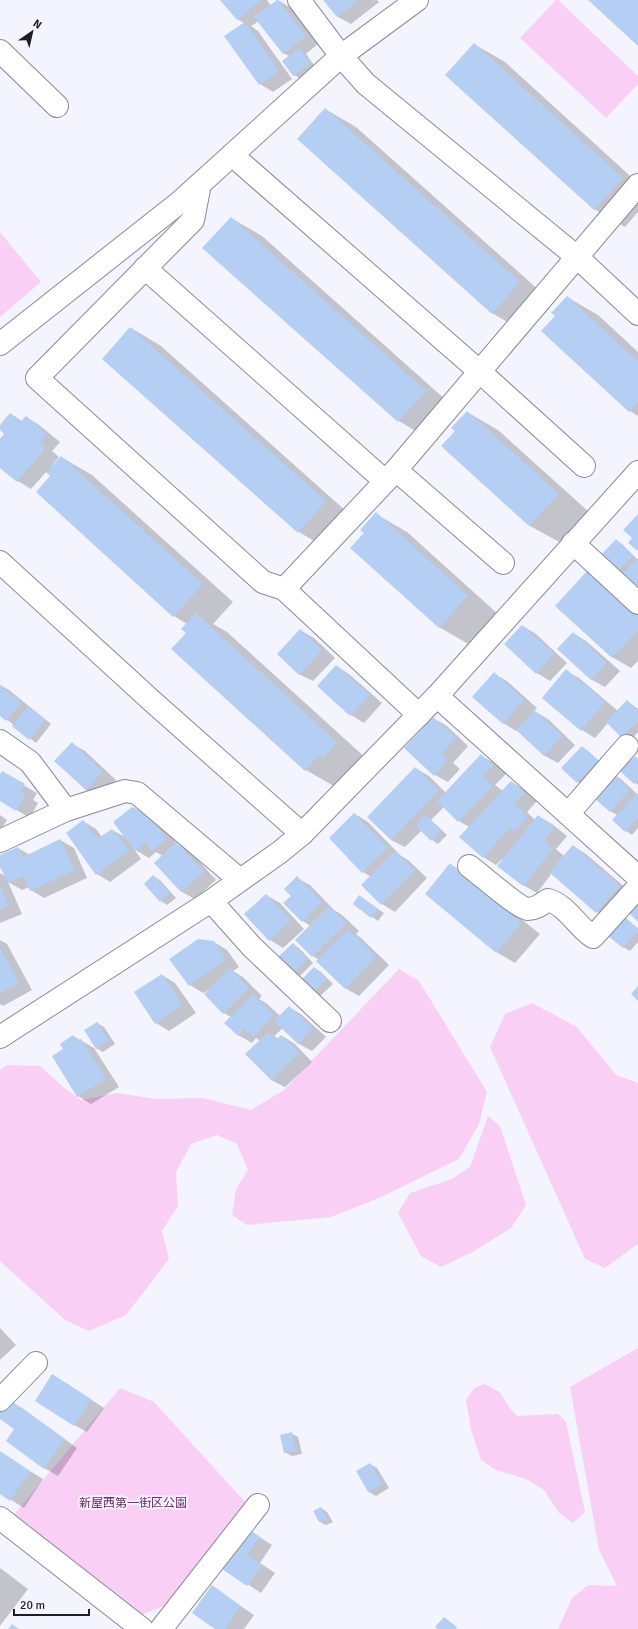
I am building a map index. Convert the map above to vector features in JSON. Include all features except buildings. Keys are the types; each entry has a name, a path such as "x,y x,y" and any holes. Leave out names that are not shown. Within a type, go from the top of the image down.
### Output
{"street":[{"path":"299,0 342,56 366,84 577,257 638,314"},
{"path":"0,344 180,202 342,56 417,0"},
{"path":"0,51 57,106"},
{"path":"232,155 479,371 584,466"},
{"path":"200,184 193,220 37,378 263,582 284,589 419,715"},
{"path":"284,589 390,476 638,185"},
{"path":"145,268 390,476 503,563"},
{"path":"0,1037 211,901 280,852 302,834 437,696 638,472"},
{"path":"573,544 638,602"},
{"path":"0,562 153,702 302,834"},
{"path":"437,696 638,877"},
{"path":"0,742 30,762 66,810"},
{"path":"568,814 627,746"},
{"path":"0,841 66,810 125,791 137,793 240,880"},
{"path":"470,866 511,899 526,909 534,908 548,900 557,902 585,932 593,937 638,887"},
{"path":"211,901 252,947 330,1021"},
{"path":"0,1400 36,1363"},
{"path":"161,1629 258,1505"},
{"path":"0,1518 142,1629"}],"green space":[{"path":"556,0 558,0 638,76 638,84 606,118 520,38"},
{"path":"0,232 41,282 0,317"},
{"path":"399,969 419,981 487,1092 479,1124 459,1159 379,1198 331,1217 247,1225 232,1215 236,1189 248,1170 237,1144 217,1135 191,1144 176,1172 178,1206 162,1231 169,1259 126,1315 89,1331 65,1320 2,1263 0,1260 0,1070 7,1065 40,1066 63,1087 81,1100 117,1093 156,1099 203,1098 251,1110 284,1090"},
{"path":"532,1003 577,1027 616,1075 638,1083 638,1244 605,1268 585,1259 490,1047 505,1014"},
{"path":"488,1116 500,1126 526,1205 511,1228 471,1253 441,1267 421,1256 398,1213 410,1193 452,1179 470,1167"},
{"path":"638,1348 638,1629 558,1629 572,1598 588,1585 617,1586 599,1550 570,1387"},
{"path":"485,1384 500,1392 509,1407 517,1416 558,1414 566,1422 585,1512 573,1523 559,1513 544,1490 526,1479 496,1470 481,1460 471,1430 466,1400 474,1388"},
{"name":"新屋西第一街区公園","path":"120,1388 154,1402 247,1504 166,1605 141,1615 13,1516"}]}
